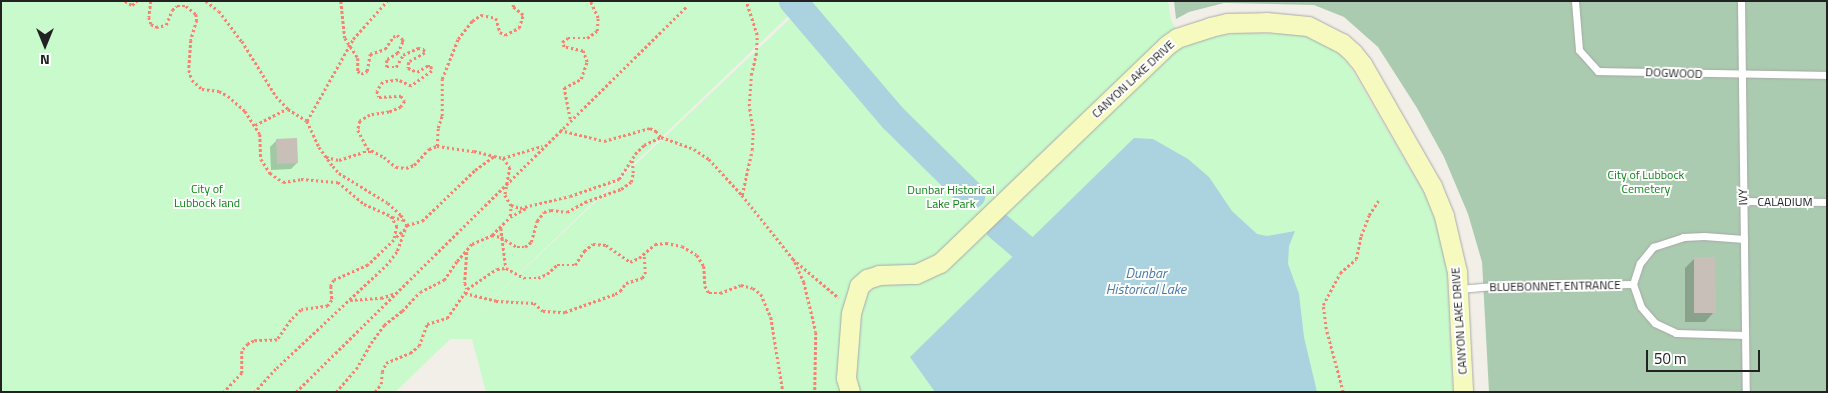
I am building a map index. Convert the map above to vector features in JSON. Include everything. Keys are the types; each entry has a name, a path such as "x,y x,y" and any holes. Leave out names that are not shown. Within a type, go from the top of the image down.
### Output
{"street":[{"name":"CANYON LAKE DRIVE","path":"850,392 846,378 851,313 859,286 867,279 879,275 916,274 940,263 1167,45 1177,38 1210,27 1266,22 1296,24 1320,31 1342,43 1362,64 1432,186 1452,243 1459,290 1464,392"}],"lane":[{"name":"DOGWOOD","path":"1575,1 1579,50 1598,71 1827,75"},
{"name":"IVY","path":"1741,1 1746,392"},
{"name":"CALADIUM","path":"1744,201 1827,202"},
{"path":"1633,284 1640,263 1653,247 1683,237 1704,236 1744,239"},
{"name":"BLUEBONNET ENTRANCE","path":"1459,290 1497,286 1633,284 1641,307 1655,323 1676,333 1745,334"}],"path":[{"path":"125,1 132,5 137,1"},
{"path":"151,1 148,17 150,22 156,27 166,25 172,10 176,6 186,6 192,9 197,20 191,43 189,70 192,80 202,89 219,91 228,96 246,111 261,138 262,159 270,173 278,180 287,182 301,179 338,182 364,204 404,220"},
{"path":"206,1 219,11 242,41 276,96 288,108 307,121 325,156 339,173 377,195 407,224 397,252 388,264 255,392"},
{"path":"341,1 343,30 349,46 358,58 358,71 364,73 370,54 385,49 393,36 399,35 403,39 402,47 396,55 387,60 386,66 390,68 396,67 403,55 418,48 424,49 425,53 409,62 408,68 417,72 427,66 431,66 432,70 411,86 393,79 383,82 378,88 377,94 381,98 401,96 405,101 401,107 389,112 370,115 358,123 362,140 373,152 384,157 396,167 406,168 414,165 429,149 437,146 474,151 503,158 544,145"},
{"path":"307,121 349,46 387,1"},
{"path":"437,146 438,128 442,116 442,79 458,39 472,21 481,15 496,18 500,32 505,35 519,28 523,15 513,7 513,1"},
{"path":"570,119 564,88 581,79 586,62 582,51 564,47 562,42 568,38 586,38 598,31 598,18 590,1"},
{"path":"742,195 752,150 753,131 749,106 751,74 756,55 756,35 746,1"},
{"path":"296,392 570,119 687,6"},
{"path":"255,125 288,108"},
{"path":"560,130 604,141 650,128 661,137 694,149 709,159 742,195 793,259 841,300 851,313"},
{"path":"336,392 356,370 371,343 384,326 420,292 444,280 456,260 478,240 492,235 510,217 528,207 570,196 619,179 644,145 661,137"},
{"path":"325,156 338,160 363,152 373,152"},
{"path":"407,224 422,221 475,170 494,156"},
{"path":"503,158 510,167 505,195 511,205 510,217"},
{"path":"492,235 501,237 517,247 528,245 538,220 544,212 551,210 567,212 631,182 633,173 632,159"},
{"path":"1342,392 1326,329 1323,305 1340,273 1356,258 1361,236 1369,215 1378,201"},
{"path":"511,205 515,207 528,207"},
{"path":"391,216 397,226 395,238"},
{"path":"501,228 506,268"},
{"path":"224,392 242,373 242,351 248,344 254,340 278,340 290,320 302,310 328,306 332,300 330,286 334,280 368,265 406,229"},
{"path":"375,392 381,384 382,372 386,363 410,353 419,346 423,339 424,327 432,322 447,318 467,289 497,269 506,268 524,278 538,278 547,274 557,264 575,265 584,251 593,244 606,245 630,262 634,261 655,244 666,243 682,246 697,255 704,266 704,286 709,293 720,294 741,285 753,288 761,294 771,317 783,392"},
{"path":"467,289 465,283 465,256 468,250"},
{"path":"464,292 496,301 534,303 543,311 566,312 614,294 620,291 626,283 642,278 645,274 645,252"},
{"path":"793,259 804,282 816,332 815,392"},
{"path":"349,300 381,298 397,292"}],"green space":[{"name":"City of Lubbock land","path":"1,1 804,1 395,392 1,392"},
{"name":"Dunbar Historical Lake Park","path":"809,1 1168,1 1171,20 1186,46 1208,37 1239,33 1298,34 1313,37 1327,44 1339,53 1349,65 1424,193 1436,223 1447,270 1453,392 486,392 472,339 450,339"},
{"name":"City of Lubbock Cemetery","path":"1174,1 1827,1 1827,392 1489,392 1482,262 1468,214 1444,157 1417,108 1378,47 1344,17 1314,5 1224,3 1189,12 1176,19"}],"water":[{"name":"Dunbar Historical Lake","path":"1134,138 1153,139 1188,159 1209,177 1232,211 1257,234 1267,236 1295,231 1289,246 1288,264 1299,294 1304,337 1317,392 935,392 910,357"}],"building":[{"path":"297,138 298,163 277,164 276,139"},
{"path":"1694,257 1715,257 1716,313 1694,313"}],"waterway":[{"path":"793,1 893,118 971,195"},
{"path":"999,227 1052,272"}]}
